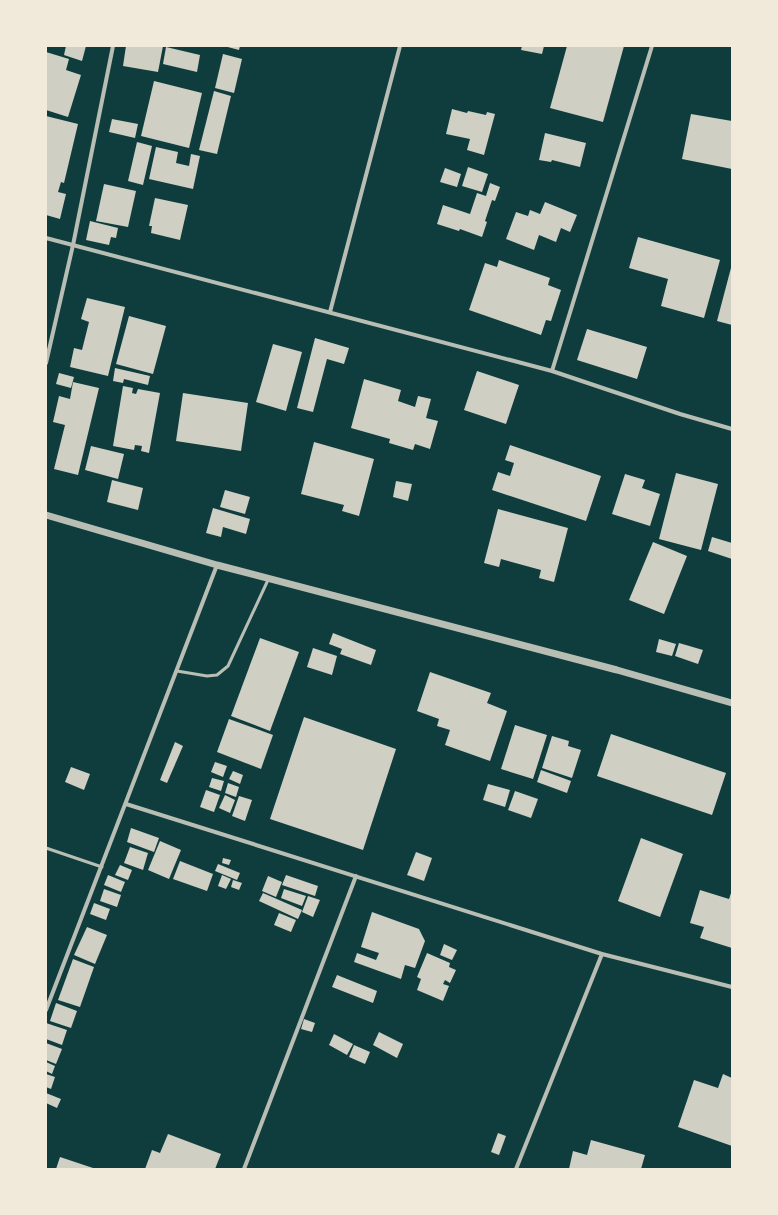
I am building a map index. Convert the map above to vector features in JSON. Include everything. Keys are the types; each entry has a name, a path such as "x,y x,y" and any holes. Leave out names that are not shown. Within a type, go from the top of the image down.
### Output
{"street":[{"path":"46,362 72,246 113,46"},
{"path":"330,312 400,46"},
{"path":"552,371 652,46"},
{"path":"46,238 552,371 680,414 732,429"},
{"path":"46,515 217,565 618,670 732,703"},
{"path":"46,1010 217,565"},
{"path":"126,804 602,954 732,987"},
{"path":"244,1169 356,876"},
{"path":"516,1169 602,954"}],"lane":[{"path":"177,671 207,676 217,675 228,666 269,579"},
{"path":"46,848 102,867"}],"building":[{"path":"66,46 86,46 82,61 64,55"},
{"path":"126,46 163,46 158,72 123,66"},
{"path":"224,46 240,46 239,50"},
{"path":"522,46 544,46 542,54 521,50"},
{"path":"567,46 624,46 603,122 550,108"},
{"path":"166,47 200,55 197,72 163,64"},
{"path":"46,52 69,59 66,70 81,75 68,117 46,110"},
{"path":"223,54 242,59 234,93 215,88"},
{"path":"154,81 202,93 189,148 141,136"},
{"path":"214,91 231,96 217,154 199,150"},
{"path":"452,109 467,113 468,111 486,115 487,112 495,114 484,155 467,150 470,139 446,134"},
{"path":"691,114 732,121 732,169 682,159"},
{"path":"46,116 78,124 64,183 61,182 58,192 66,194 60,219 46,215"},
{"path":"112,119 138,124 135,138 109,132"},
{"path":"545,133 586,143 580,167 552,160 551,162 539,160"},
{"path":"137,142 152,146 143,185 128,181"},
{"path":"156,147 178,152 176,163 189,166 191,154 200,156 193,189 149,179"},
{"path":"468,167 488,174 482,192 462,186"},
{"path":"445,168 461,174 457,187 440,182"},
{"path":"490,183 500,187 495,201 492,200 485,221 487,222 482,237 460,229 459,231 437,224 443,205 470,214 477,193 486,196"},
{"path":"104,184 136,191 128,227 96,221"},
{"path":"155,198 188,205 180,240 151,233 152,226 149,226"},
{"path":"545,202 577,215 570,232 561,228 556,242 539,235 534,250 506,239 516,212 528,216 530,210 540,214"},
{"path":"90,221 118,228 116,238 111,237 109,245 86,240"},
{"path":"638,237 720,260 704,318 661,306 668,279 629,268"},
{"path":"499,260 550,278 548,285 561,290 551,321 546,320 541,335 469,310 485,263 497,267"},
{"path":"732,264 732,325 717,321"},
{"path":"87,298 125,307 108,376 70,367 74,348 82,350 89,322 81,319"},
{"path":"129,316 166,326 153,374 116,364"},
{"path":"587,329 647,347 637,379 577,360"},
{"path":"315,338 349,348 344,364 327,359 313,412 297,408"},
{"path":"273,344 302,352 286,411 256,402"},
{"path":"115,368 150,376 148,385 124,379 123,383 113,381"},
{"path":"477,371 519,385 506,424 464,410"},
{"path":"59,373 74,377 71,388 56,384"},
{"path":"364,379 401,390 398,401 415,407 418,396 431,399 426,418 438,421 430,449 415,444 413,450 389,443 390,439 351,428"},
{"path":"73,382 99,388 78,475 54,469 65,425 53,422 59,396 70,399"},
{"path":"123,386 133,388 132,393 136,394 138,389 160,393 149,453 141,451 142,446 135,445 134,450 113,446"},
{"path":"183,393 248,403 241,451 176,441"},
{"path":"314,442 374,459 359,516 342,511 344,505 301,494"},
{"path":"510,445 601,476 586,521 492,490 498,472 510,476 514,463 505,460"},
{"path":"91,446 124,454 118,479 85,470"},
{"path":"676,473 718,484 701,550 659,539"},
{"path":"625,474 645,480 642,488 660,494 650,526 612,514"},
{"path":"112,480 143,488 138,510 107,502"},
{"path":"396,481 412,484 408,501 393,497"},
{"path":"225,490 250,497 245,514 220,507"},
{"path":"213,508 250,519 246,534 223,527 221,537 206,533"},
{"path":"498,509 568,528 554,582 539,578 541,570 501,559 499,567 484,563"},
{"path":"712,537 732,543 732,559 708,551"},
{"path":"653,542 687,556 664,614 629,600"},
{"path":"333,633 376,650 371,665 340,654 342,649 329,644"},
{"path":"260,638 299,652 270,731 231,716"},
{"path":"659,639 676,644 672,656 656,652"},
{"path":"679,643 703,650 698,664 675,656"},
{"path":"313,648 337,656 332,675 307,667"},
{"path":"430,672 491,693 487,703 507,711 490,761 445,745 450,730 437,726 439,719 417,711"},
{"path":"304,717 396,749 363,850 270,819"},
{"path":"229,719 273,735 261,769 217,752"},
{"path":"515,725 547,735 533,779 501,769"},
{"path":"611,734 726,773 712,815 597,776"},
{"path":"552,736 569,741 568,746 581,750 572,778 542,768"},
{"path":"175,742 183,746 167,783 160,780"},
{"path":"215,762 227,766 223,777 211,772"},
{"path":"71,767 90,774 84,790 65,782"},
{"path":"541,770 571,781 567,793 537,782"},
{"path":"233,771 243,775 240,784 229,779"},
{"path":"212,778 224,781 221,791 209,787"},
{"path":"228,783 239,787 236,797 225,793"},
{"path":"488,784 510,790 505,807 483,800"},
{"path":"206,790 220,795 214,812 200,807"},
{"path":"515,791 538,799 531,818 508,810"},
{"path":"225,795 235,800 230,813 219,808"},
{"path":"239,796 252,800 245,821 232,816"},
{"path":"131,828 159,838 154,852 127,842"},
{"path":"641,838 683,854 660,917 618,901"},
{"path":"160,841 181,850 169,879 148,870"},
{"path":"130,847 148,853 143,870 124,863"},
{"path":"416,852 432,858 424,881 407,875"},
{"path":"223,858 231,860 229,865 222,863"},
{"path":"180,861 213,874 207,891 173,879"},
{"path":"218,864 240,873 237,880 215,871"},
{"path":"120,865 132,870 128,880 115,875"},
{"path":"108,875 125,882 121,892 104,885"},
{"path":"222,875 231,879 226,889 218,886"},
{"path":"286,875 318,886 315,896 282,885"},
{"path":"268,876 282,882 276,897 262,891"},
{"path":"233,880 242,883 239,890 231,887"},
{"path":"104,889 121,895 117,907 100,901"},
{"path":"284,889 306,896 302,906 281,898"},
{"path":"700,890 729,899 732,890 732,948 700,938 704,927 690,923"},
{"path":"263,893 302,910 298,919 259,901"},
{"path":"308,896 320,900 313,917 302,912"},
{"path":"94,903 110,909 106,920 90,914"},
{"path":"372,912 419,929 425,941 415,968 405,965 401,979 354,962 357,953 376,960 379,953 361,947"},
{"path":"279,913 296,920 291,932 274,925"},
{"path":"87,927 107,935 95,964 74,955"},
{"path":"444,944 457,950 452,960 440,955"},
{"path":"427,953 450,963 449,967 456,970 450,983 445,980 443,984 449,986 443,1001 417,990 421,979 417,977"},
{"path":"73,959 94,967 80,1007 58,1000"},
{"path":"337,975 377,991 373,1003 332,987"},
{"path":"56,1003 77,1011 71,1028 50,1021"},
{"path":"304,1019 315,1023 312,1032 301,1029"},
{"path":"46,1023 67,1030 62,1045 46,1039"},
{"path":"379,1032 403,1044 397,1058 373,1045"},
{"path":"334,1034 353,1044 347,1055 329,1045"},
{"path":"46,1043 62,1049 56,1064 46,1060"},
{"path":"354,1045 370,1052 365,1064 349,1057"},
{"path":"46,1062 55,1066 52,1074 46,1071"},
{"path":"46,1074 55,1077 51,1089 46,1087"},
{"path":"723,1074 732,1078 732,1146 678,1127 694,1080 718,1088"},
{"path":"46,1093 61,1099 57,1108 46,1103"},
{"path":"498,1133 506,1136 499,1155 491,1152"},
{"path":"168,1134 221,1154 215,1169 145,1169 152,1150 160,1153"},
{"path":"591,1140 645,1155 641,1169 569,1169 573,1151 587,1155"},
{"path":"60,1157 96,1169 56,1169"}]}
